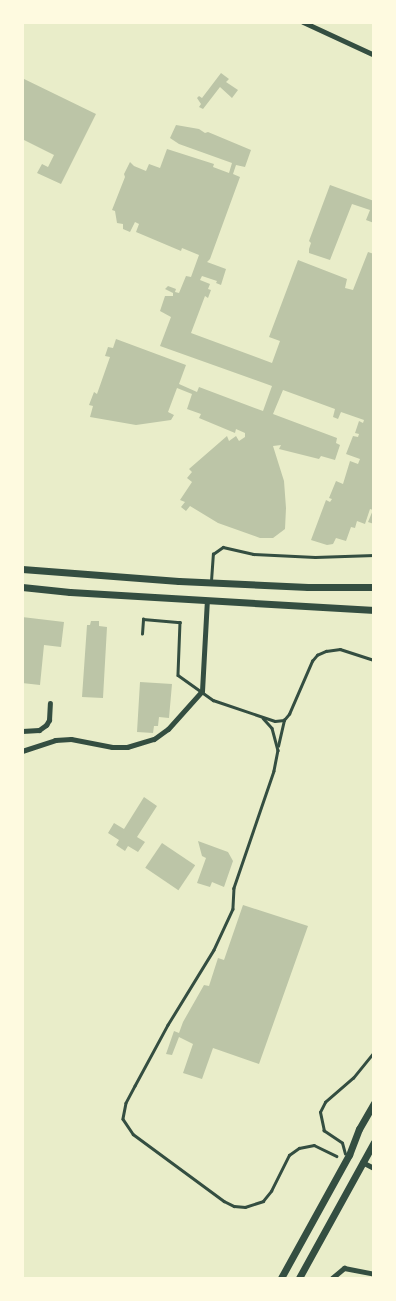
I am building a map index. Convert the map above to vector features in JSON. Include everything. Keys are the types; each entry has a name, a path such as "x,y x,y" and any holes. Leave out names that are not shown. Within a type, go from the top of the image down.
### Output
{"main road":[{"path":"22,569 308,587 374,587"},
{"path":"22,587 374,610"},
{"path":"281,1278 349,1155 359,1129 374,1103"},
{"path":"299,1278 374,1142"}],"street":[{"path":"303,22 374,55"},
{"path":"22,751 55,740 71,739 112,747 140,745 154,739 168,729 202,691 207,600"},
{"path":"22,732 39,730 46,725 49,720 50,703"},
{"path":"362,1162 374,1168"},
{"path":"332,1278 344,1268 374,1274"}],"lane":[{"path":"211,582 212,554 222,547 252,554 315,557 374,555"},
{"path":"142,634 142,618 180,622 178,676 213,700 263,718 284,720"},
{"path":"337,1156 314,1145 299,1148 289,1155 271,1191 263,1201 245,1208 234,1206 224,1201 134,1134 123,1119 126,1103 134,1086 228,921 234,904 234,888 274,771 284,720 295,704 312,661 317,655 340,649 374,660"},
{"path":"263,718 272,728 278,748"},
{"path":"345,1154 342,1143 324,1131 320,1112 325,1102 353,1078 374,1052"}],"building":[{"path":"221,73 229,79 226,82 238,90 232,98 220,87 203,109 199,107 201,104 197,98 199,96 202,98"},
{"path":"22,78 96,114 61,184 37,173 42,164 48,167 54,155 22,139"},
{"path":"176,125 199,129 205,133 208,132 251,150 245,167 236,165 233,174 240,177 210,259 207,262 226,269 221,285 216,283 217,281 202,276 200,280 210,284 208,289 211,290 208,298 205,296 191,333 272,363 280,341 269,337 298,260 347,279 345,288 353,290 368,252 374,254 374,524 368,522 373,510 370,509 365,524 357,521 355,528 351,527 346,541 336,538 333,544 327,545 311,540 326,500 330,502 332,499 329,498 336,481 343,484 350,461 358,464 360,459 346,454 353,436 358,437 359,434 355,433 359,421 363,423 364,420 341,412 338,419 333,417 335,409 283,390 273,414 337,438 336,443 340,445 335,460 321,456 319,459 279,449 281,445 273,446 284,481 285,529 273,538 260,538 218,523 190,506 186,511 181,507 185,502 180,500 192,482 187,478 192,472 189,469 227,436 229,441 236,436 239,441 245,437 245,433 236,429 235,433 199,418 201,414 187,409 192,394 177,388 168,412 174,415 171,420 136,425 90,417 93,406 89,405 94,392 97,394 110,357 105,356 108,347 113,348 116,339 186,365 179,384 197,392 199,387 263,411 272,386 160,346 171,317 160,311 165,296 173,296 173,293 165,289 168,286 176,289 175,292 179,293 186,276 191,277 199,255 182,248 181,251 136,232 139,224 135,222 130,232 123,229 123,224 117,223 115,211 112,210 125,177 124,174 130,162 134,166 146,171 149,164 160,168 167,149 214,164 213,167 229,173 232,163 179,144 170,138"},
{"path":"330,185 374,201 374,223 366,220 370,210 352,204 330,260 309,253 311,243 309,241"},
{"path":"22,617 64,622 61,647 44,645 40,685 22,683"},
{"path":"91,621 99,621 99,626 107,627 103,698 82,697 87,625 90,625"},
{"path":"140,682 172,684 169,718 159,717 158,726 154,726 153,733 137,732"},
{"path":"144,797 157,806 137,837 145,842 138,852 128,846 125,851 116,845 119,840 108,833 114,823 124,829"},
{"path":"198,841 228,852 233,861 224,887 212,882 210,887 197,883 206,858 202,856"},
{"path":"162,843 195,865 178,890 145,868"},
{"path":"243,905 308,926 259,1064 213,1048 202,1079 183,1073 193,1044 179,1037 172,1055 166,1054 174,1031 179,1033 183,1022 204,985 209,986 218,958 224,960"}]}
